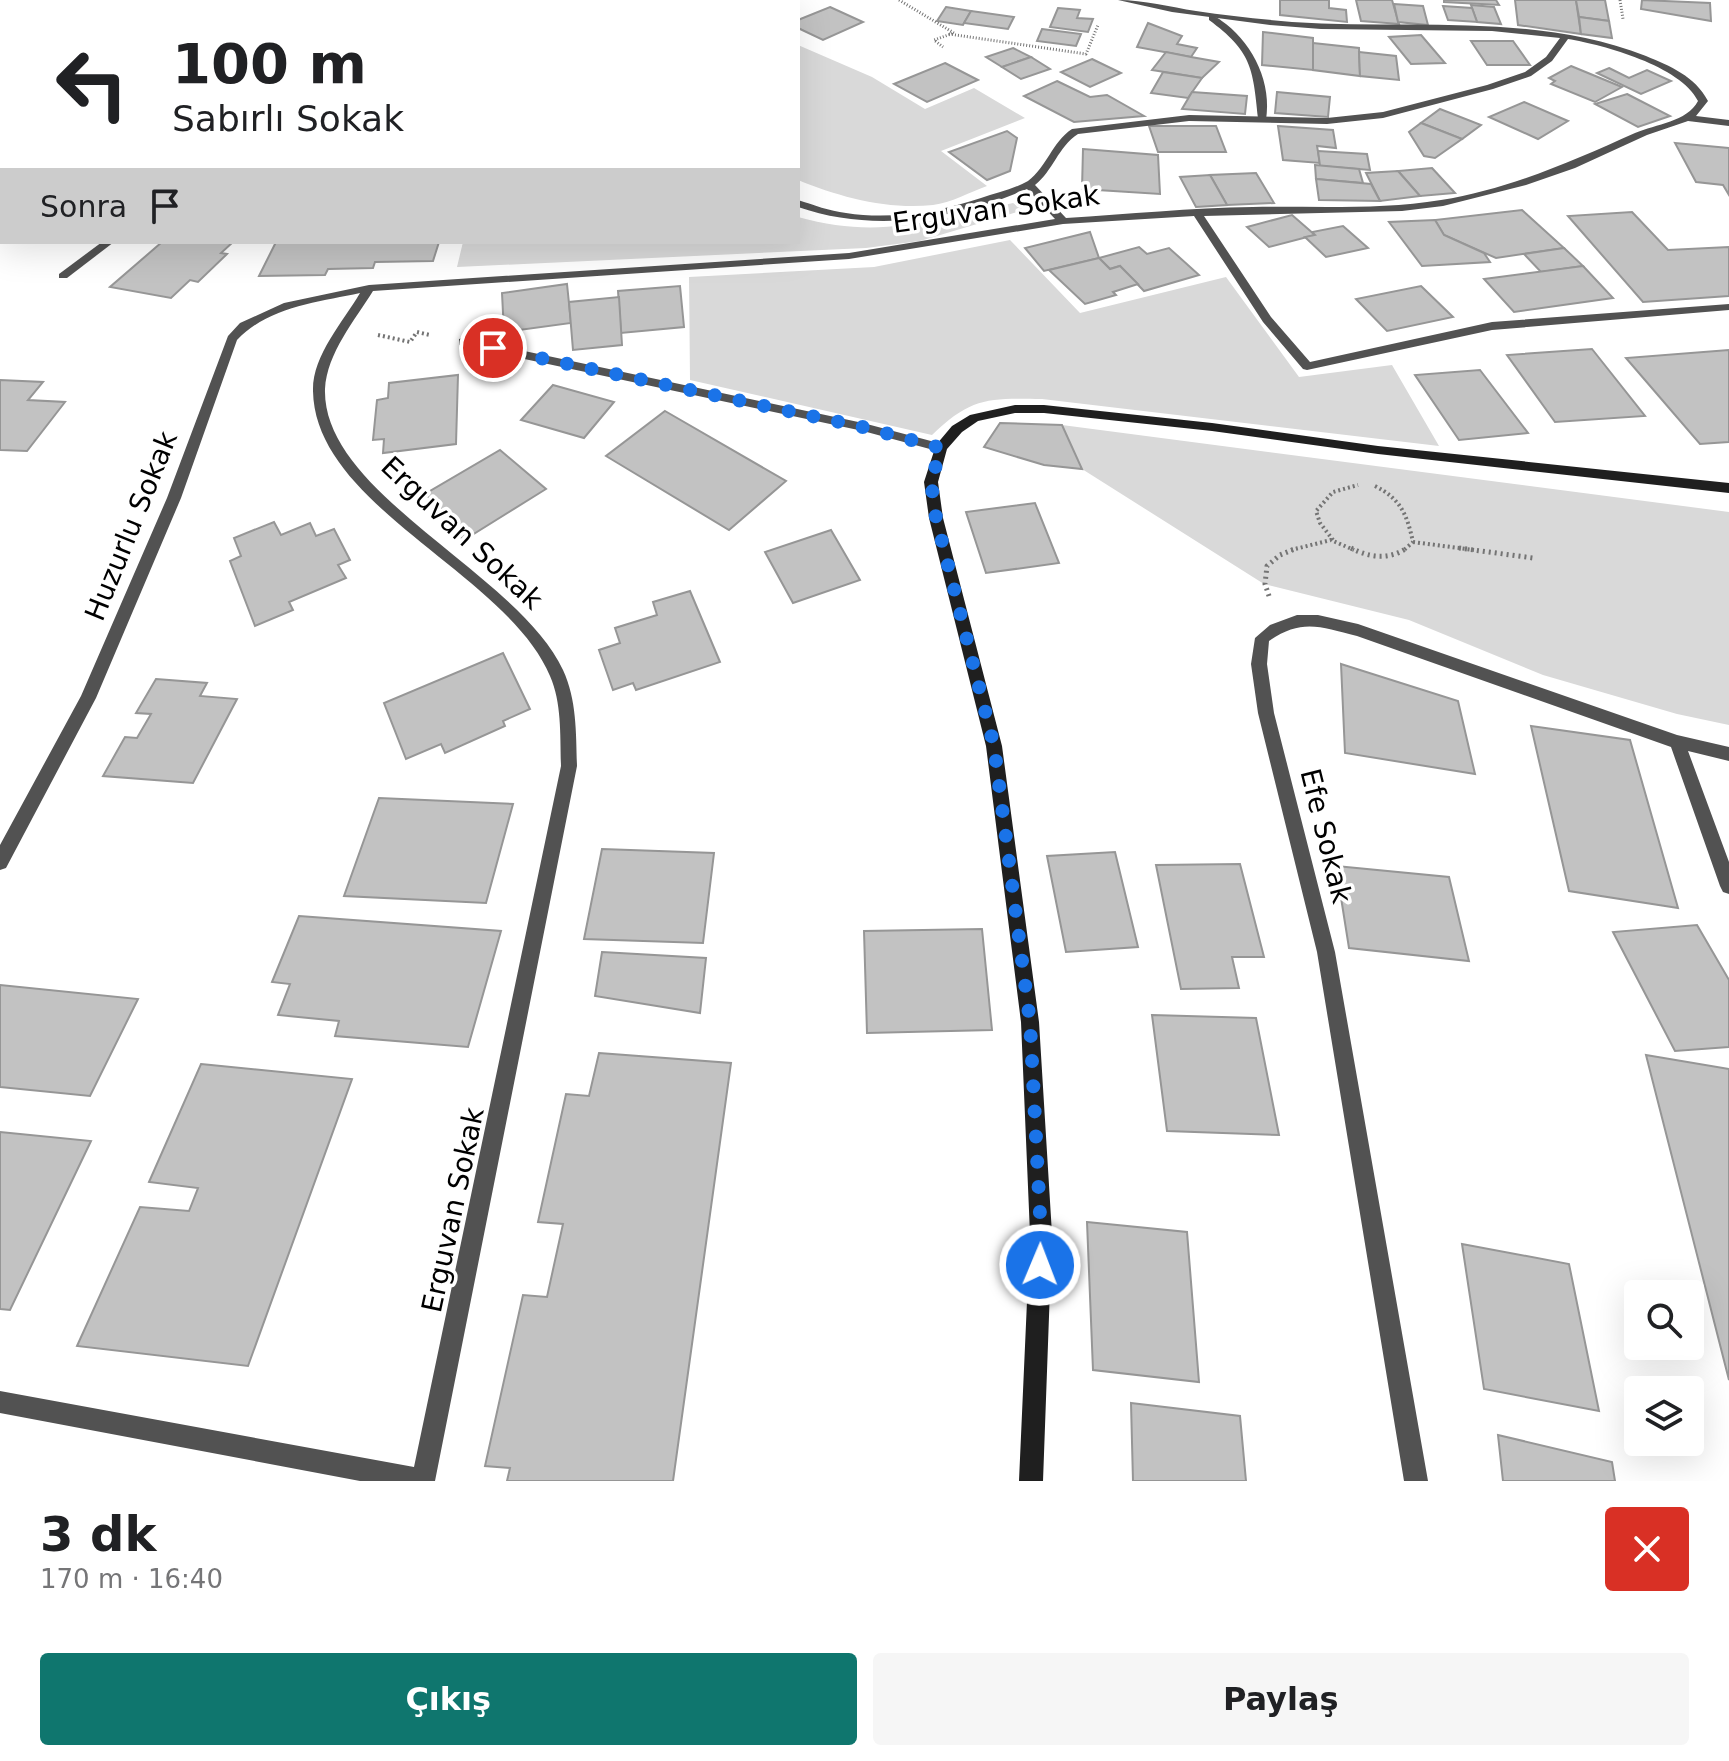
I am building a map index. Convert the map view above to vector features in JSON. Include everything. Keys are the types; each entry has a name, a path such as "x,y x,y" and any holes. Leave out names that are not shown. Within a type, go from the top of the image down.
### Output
{"main road":[{"path":"1031,1481 1041,1234 1030,1022 994,746 936,518 931,482 941,448 957,429 987,413 1044,409 1212,427 1378,450 1729,488"}],"street":[{"path":"1122,0 1212,18 1321,26 1463,27 1566,36 1618,48 1673,71 1699,90 1703,101 1698,110 1687,118"},
{"path":"1212,18 1249,48 1259,77 1263,118"},
{"path":"800,204 829,214 863,219 892,219 963,207 1028,184 1039,177 1065,136 1075,131 1189,118 1354,120 1490,87 1542,67 1566,36"},
{"path":"1687,118 1729,123"},
{"name":"Erguvan Sokak","path":"423,1481 569,766 568,711 555,669 532,632 504,604 389,508 339,452 321,419 319,390 324,364 369,288 849,256 1063,221 1402,208 1443,203 1522,183 1687,118"},
{"path":"1028,184 1063,221"},
{"path":"1198,214 1267,319 1307,366 1492,326 1729,307"},
{"path":"63,276 106,244"},
{"name":"Huzurlu Sokak","path":"0,862 88,698 174,498 232,339 244,326 288,305 369,288"},
{"path":"463,342 863,427 941,448"},
{"name":"Efe Sokak","path":"1416,1481 1326,952 1266,713 1259,664 1262,638 1282,623 1304,619 1358,630 1677,742"},
{"path":"1677,742 1729,754"},
{"path":"1677,742 1729,886"},
{"path":"0,1402 423,1481"}],"path":[{"path":"899,0 954,33 934,40 943,47"},
{"path":"949,34 1086,54 1098,25"},
{"path":"346,328 410,342 417,332 463,342"},
{"path":"1369,484 1399,499 1413,542 1407,550 1393,557 1361,553 1333,540 1320,523 1316,511 1321,499 1348,485 1369,484"},
{"path":"1264,584 1266,567 1276,556 1333,540"},
{"path":"1413,542 1533,558"}],"shaded area":[{"path":"800,46 872,77 925,109 974,88 1025,118 941,151 987,186 954,200 933,205 899,206 830,192 800,181"},
{"path":"1013,203 1024,210 920,241 866,248 457,267 463,244 800,244 800,217 855,227 932,221"},
{"path":"1010,240 1080,313 1226,277 1299,377 1392,365 1439,446 1042,399 982,402 958,413 932,435 690,380 689,277 874,267"},
{"path":"1062,425 1729,512 1729,725 1677,714 1543,675 1409,620 1264,584 1082,469"}],"building":[{"path":"1280,0 1329,0 1329,8 1346,10 1347,22 1280,15"},
{"path":"1356,0 1392,0 1399,24 1361,21"},
{"path":"1496,0 1499,5 1444,2"},
{"path":"1515,0 1576,0 1581,34 1518,25"},
{"path":"1576,0 1605,0 1609,21 1579,17"},
{"path":"1642,0 1710,3 1711,21 1641,9"},
{"path":"1394,4 1423,6 1428,25 1398,22"},
{"path":"1471,5 1494,7 1501,24 1477,22"},
{"path":"1443,6 1472,8 1477,22 1448,20"},
{"path":"830,7 863,22 823,40 800,29 800,19"},
{"path":"946,7 971,11 963,25 937,21"},
{"path":"1058,8 1080,10 1077,18 1093,19 1088,32 1050,27"},
{"path":"971,11 1014,17 1008,29 964,23"},
{"path":"1579,17 1609,21 1612,38 1581,34"},
{"path":"1148,23 1182,36 1177,44 1197,48 1191,57 1137,47"},
{"path":"1042,29 1081,34 1076,46 1037,41"},
{"path":"1263,32 1313,38 1313,70 1262,65"},
{"path":"1421,35 1445,63 1411,64 1389,37"},
{"path":"1471,41 1513,41 1530,65 1487,65"},
{"path":"1313,43 1359,48 1360,76 1313,70"},
{"path":"1013,48 1031,57 1002,67 986,57"},
{"path":"1166,52 1219,62 1202,78 1152,70"},
{"path":"1359,52 1396,56 1399,80 1360,76"},
{"path":"1031,57 1050,69 1021,79 1002,67"},
{"path":"1092,59 1121,73 1090,87 1061,72"},
{"path":"945,63 978,80 927,102 894,84"},
{"path":"1571,66 1622,87 1595,102 1551,84 1555,81 1549,78"},
{"path":"1609,68 1629,78 1647,70 1671,81 1641,94 1597,73"},
{"path":"1163,72 1202,78 1188,98 1151,93"},
{"path":"1057,81 1090,97 1107,95 1144,116 1074,122 1024,96"},
{"path":"1192,92 1247,96 1245,114 1182,109"},
{"path":"1277,92 1330,97 1328,117 1275,113"},
{"path":"1627,94 1670,116 1638,127 1595,104"},
{"path":"1524,102 1568,121 1538,139 1489,117"},
{"path":"1440,109 1481,125 1462,139 1421,123"},
{"path":"1421,123 1462,139 1435,158 1424,156 1409,132"},
{"path":"1149,126 1216,126 1226,152 1158,152"},
{"path":"1278,126 1333,130 1336,148 1317,146 1320,163 1283,160"},
{"path":"1007,131 1017,138 1010,171 987,180 949,152"},
{"path":"1675,143 1729,148 1729,195 1723,185 1696,182"},
{"path":"1083,149 1158,155 1160,194 1082,189"},
{"path":"1318,151 1367,154 1370,170 1320,166"},
{"path":"1315,165 1359,169 1363,183 1316,179"},
{"path":"1432,168 1455,193 1420,196 1398,171"},
{"path":"1398,171 1420,196 1380,201 1366,173"},
{"path":"1256,173 1274,203 1227,205 1210,175"},
{"path":"1210,175 1227,205 1196,207 1180,177"},
{"path":"1316,179 1371,184 1380,201 1319,200"},
{"path":"1522,210 1564,248 1496,258 1444,235 1435,220"},
{"path":"1632,212 1668,250 1729,247 1729,296 1643,302 1568,216"},
{"path":"1292,215 1315,235 1269,247 1247,227"},
{"path":"1435,220 1444,235 1484,253 1490,262 1422,266 1389,222"},
{"path":"1343,226 1368,248 1326,257 1305,237 1315,235 1312,232"},
{"path":"1090,232 1099,258 1044,271 1025,248"},
{"path":"160,244 231,244 221,253 227,254 198,282 190,280 171,298 110,287"},
{"path":"275,244 438,244 433,261 375,262 373,268 328,269 325,275 259,276"},
{"path":"1139,247 1147,254 1169,248 1199,275 1144,291 1120,266 1110,269 1099,258"},
{"path":"1564,248 1583,266 1541,272 1524,254"},
{"path":"1099,258 1110,269 1120,266 1138,284 1113,292 1116,295 1085,304 1049,270"},
{"path":"1583,266 1613,298 1514,312 1484,279"},
{"path":"567,284 571,323 504,332 502,293"},
{"path":"680,286 684,327 621,333 618,291"},
{"path":"1421,286 1453,317 1387,331 1356,299"},
{"path":"619,297 622,345 573,350 569,302"},
{"path":"1592,349 1645,416 1555,422 1507,355"},
{"path":"1729,350 1729,442 1700,444 1626,358"},
{"path":"1480,370 1528,433 1459,440 1415,375"},
{"path":"458,375 456,444 383,453 384,439 373,440 377,400 388,398 389,383"},
{"path":"0,380 43,382 28,400 65,402 27,451 0,450"},
{"path":"553,385 614,402 584,438 521,420"},
{"path":"665,411 786,481 729,530 606,456"},
{"path":"1000,423 1062,425 1082,469 1044,465 984,447"},
{"path":"500,450 546,489 464,540 441,519 448,515 425,494"},
{"path":"1035,503 1059,563 986,573 966,512"},
{"path":"274,522 281,535 310,523 316,536 334,529 350,560 338,565 346,578 289,602 293,610 255,626 230,561 241,556 234,538"},
{"path":"831,530 860,580 793,603 765,552"},
{"path":"690,591 720,662 636,690 633,683 613,690 599,650 620,643 615,628 657,615 653,602"},
{"path":"503,653 530,709 503,721 505,726 445,753 441,744 406,759 384,703"},
{"path":"1341,664 1458,701 1475,774 1345,753"},
{"path":"156,679 207,683 200,696 237,699 193,783 103,776 125,737 137,738 151,714 136,713"},
{"path":"1531,726 1630,740 1678,908 1569,891"},
{"path":"379,798 513,804 486,903 344,896"},
{"path":"602,849 714,853 703,943 584,939"},
{"path":"1115,852 1138,947 1066,952 1047,856"},
{"path":"1240,864 1264,957 1232,957 1239,988 1181,989 1156,865"},
{"path":"1336,866 1449,877 1469,961 1349,948"},
{"path":"299,916 501,931 468,1047 335,1036 339,1021 278,1015 290,984 272,982"},
{"path":"1697,925 1729,980 1729,1047 1675,1051 1613,932"},
{"path":"982,929 992,1030 867,1033 864,931"},
{"path":"602,952 706,958 700,1013 595,996"},
{"path":"0,985 138,999 90,1096 0,1087"},
{"path":"1152,1015 1256,1018 1279,1135 1167,1131"},
{"path":"599,1053 731,1063 673,1481 507,1481 510,1468 485,1466 523,1295 547,1297 563,1224 538,1222 566,1094 589,1096"},
{"path":"1646,1055 1729,1069 1729,1380"},
{"path":"201,1064 352,1079 248,1366 77,1346 140,1207 189,1211 198,1188 149,1182"},
{"path":"0,1132 91,1141 10,1310 0,1309"},
{"path":"1087,1222 1187,1232 1199,1382 1093,1370"},
{"path":"1462,1244 1569,1264 1599,1411 1484,1389"},
{"path":"1131,1403 1240,1416 1246,1481 1133,1481"},
{"path":"1498,1435 1612,1462 1615,1481 1503,1481"}],"route":[{"path":"493,348 863,427 941,448 931,482 936,518 994,746 1030,1022 1040,1265"}]}
